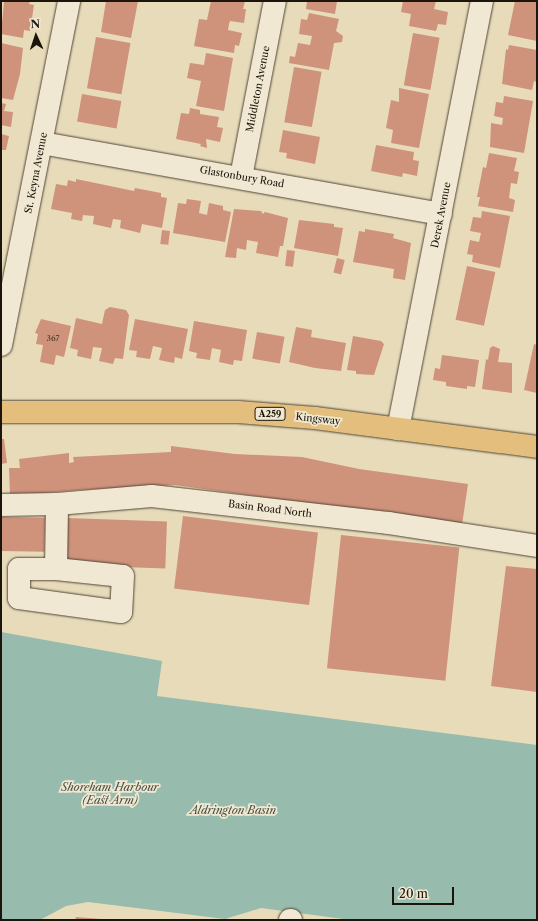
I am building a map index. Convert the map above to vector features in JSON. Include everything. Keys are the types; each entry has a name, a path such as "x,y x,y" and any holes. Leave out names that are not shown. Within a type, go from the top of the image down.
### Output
{"main road":[{"name":"Kingsway","path":"1,412 238,412 314,418 537,447"}],"street":[{"name":"St. Keyna Avenue","path":"1,345 69,1"},
{"name":"Middleton Avenue","path":"241,177 275,1"},
{"name":"Derek Avenue","path":"398,429 482,1"},
{"name":"Glastonbury Road","path":"42,143 241,177 441,214"},
{"name":"Basin Road North","path":"1,505 57,504 152,496 389,523 537,546"},
{"path":"56,569 57,504"}],"water":[{"name":"Shoreham Harbour (East Arm)","path":"1,632 162,661 157,696 537,745 537,920 351,920 261,908 225,919 88,902 66,906 40,920 1,920"}],"building":[{"path":"4,1 30,1 29,4 34,5 30,31 24,30 23,38 1,34"},
{"path":"106,1 138,1 131,38 101,32"},
{"path":"211,1 245,1 243,9 246,9 244,23 230,21 229,24 228,30 242,33 239,46 235,45 234,53 194,46 199,19 207,20"},
{"path":"307,1 337,1 335,14 306,9"},
{"path":"403,1 436,1 434,9 448,12 446,25 438,24 436,31 409,26 411,14 401,12"},
{"path":"515,1 537,1 537,41 508,35"},
{"path":"309,13 339,19 336,31 343,36 342,42 334,43 329,70 289,63 290,56 295,57 298,43 310,45 312,36 299,34 301,19 307,20"},
{"path":"413,33 440,38 430,90 404,85"},
{"path":"96,37 130,43 121,94 87,88"},
{"path":"1,43 23,48 20,74 13,100 1,98"},
{"path":"509,45 537,50 537,82 534,81 532,90 502,84 506,49 508,50"},
{"path":"206,53 233,58 224,111 196,106 201,81 187,78 190,63 204,65"},
{"path":"294,67 322,72 312,127 284,122"},
{"path":"399,88 429,94 419,148 391,143 393,130 386,128 391,100 399,102"},
{"path":"82,94 121,101 117,129 77,122"},
{"path":"504,96 533,101 524,153 490,147 491,123 502,125 503,118 494,116 496,102 503,103"},
{"path":"1,103 6,104 4,111 13,112 11,127 1,125"},
{"path":"190,108 200,110 200,114 219,117 217,127 223,128 220,142 206,139 207,148 200,146 201,144 176,139 181,113 189,114"},
{"path":"283,130 320,137 315,164 286,158 287,153 279,152"},
{"path":"1,134 9,136 6,150 1,150"},
{"path":"376,145 414,152 413,160 419,161 417,176 403,173 402,177 371,171"},
{"path":"489,153 517,158 514,171 519,172 517,184 511,183 509,198 515,200 513,212 478,206 480,197 477,197 483,167 486,168"},
{"path":"76,179 134,191 135,188 161,193 161,197 167,198 162,228 142,224 140,233 120,228 121,220 113,219 111,228 93,224 94,216 83,215 82,221 71,219 72,213 51,209 56,184 67,186 68,180 76,182"},
{"path":"187,199 201,201 199,213 207,215 209,203 223,206 223,210 231,212 225,242 173,233 178,203 186,204"},
{"path":"234,209 261,211 263,214 265,212 288,218 283,246 280,246 278,257 256,253 258,242 247,240 246,250 237,248 236,258 225,257"},
{"path":"482,211 510,216 500,268 472,262 473,255 467,254 470,240 479,242 481,233 470,231 473,217 481,218"},
{"path":"299,220 334,224 334,227 343,228 338,256 294,248"},
{"path":"365,229 394,234 393,238 411,243 405,280 393,278 394,269 353,262 359,231 365,232"},
{"path":"162,230 170,231 168,245 160,244"},
{"path":"287,250 295,251 293,267 285,266"},
{"path":"337,258 345,260 341,274 333,273"},
{"path":"467,266 495,272 484,326 456,320"},
{"path":"110,307 126,310 129,315 123,359 115,358 113,364 99,361 102,348 93,347 91,359 77,356 78,350 70,348 76,318 102,324 105,310"},
{"path":"41,319 71,326 64,357 56,355 54,365 40,362 43,345 36,344 38,334 35,333"},
{"path":"135,319 188,329 182,359 175,357 174,363 159,360 162,348 153,346 150,359 136,357 137,351 129,350"},
{"path":"194,321 247,330 242,361 234,360 233,365 219,362 221,350 212,348 210,360 196,358 197,353 189,351"},
{"path":"296,327 312,330 311,337 346,343 341,371 315,368 289,362"},
{"path":"257,332 285,337 280,363 252,359"},
{"path":"353,336 381,341 384,344 374,375 356,374 356,371 347,370"},
{"path":"534,344 537,345 537,393 524,390"},
{"path":"493,346 500,349 498,362 512,363 512,393 482,389 486,359 488,360 490,348"},
{"path":"442,355 479,360 475,387 467,386 467,389 446,386 446,382 433,380 435,368 440,369"},
{"path":"1,439 4,439 7,463 1,464"},
{"path":"171,446 235,454 302,457 359,469 468,484 462,525 175,485 79,490 10,496 9,468 20,468 19,459 69,453 69,463 74,462 73,457 171,452"},
{"path":"183,516 318,533 309,605 174,588"},
{"path":"1,517 45,518 44,552 1,551"},
{"path":"68,518 167,521 165,568 66,565"},
{"path":"341,535 459,547 445,681 327,668"},
{"path":"506,566 537,569 537,692 491,686"},
{"path":"76,917 101,919 101,920 75,920"}],"water label":[{"name":"Aldrington Basin","path":"233,810"}]}
